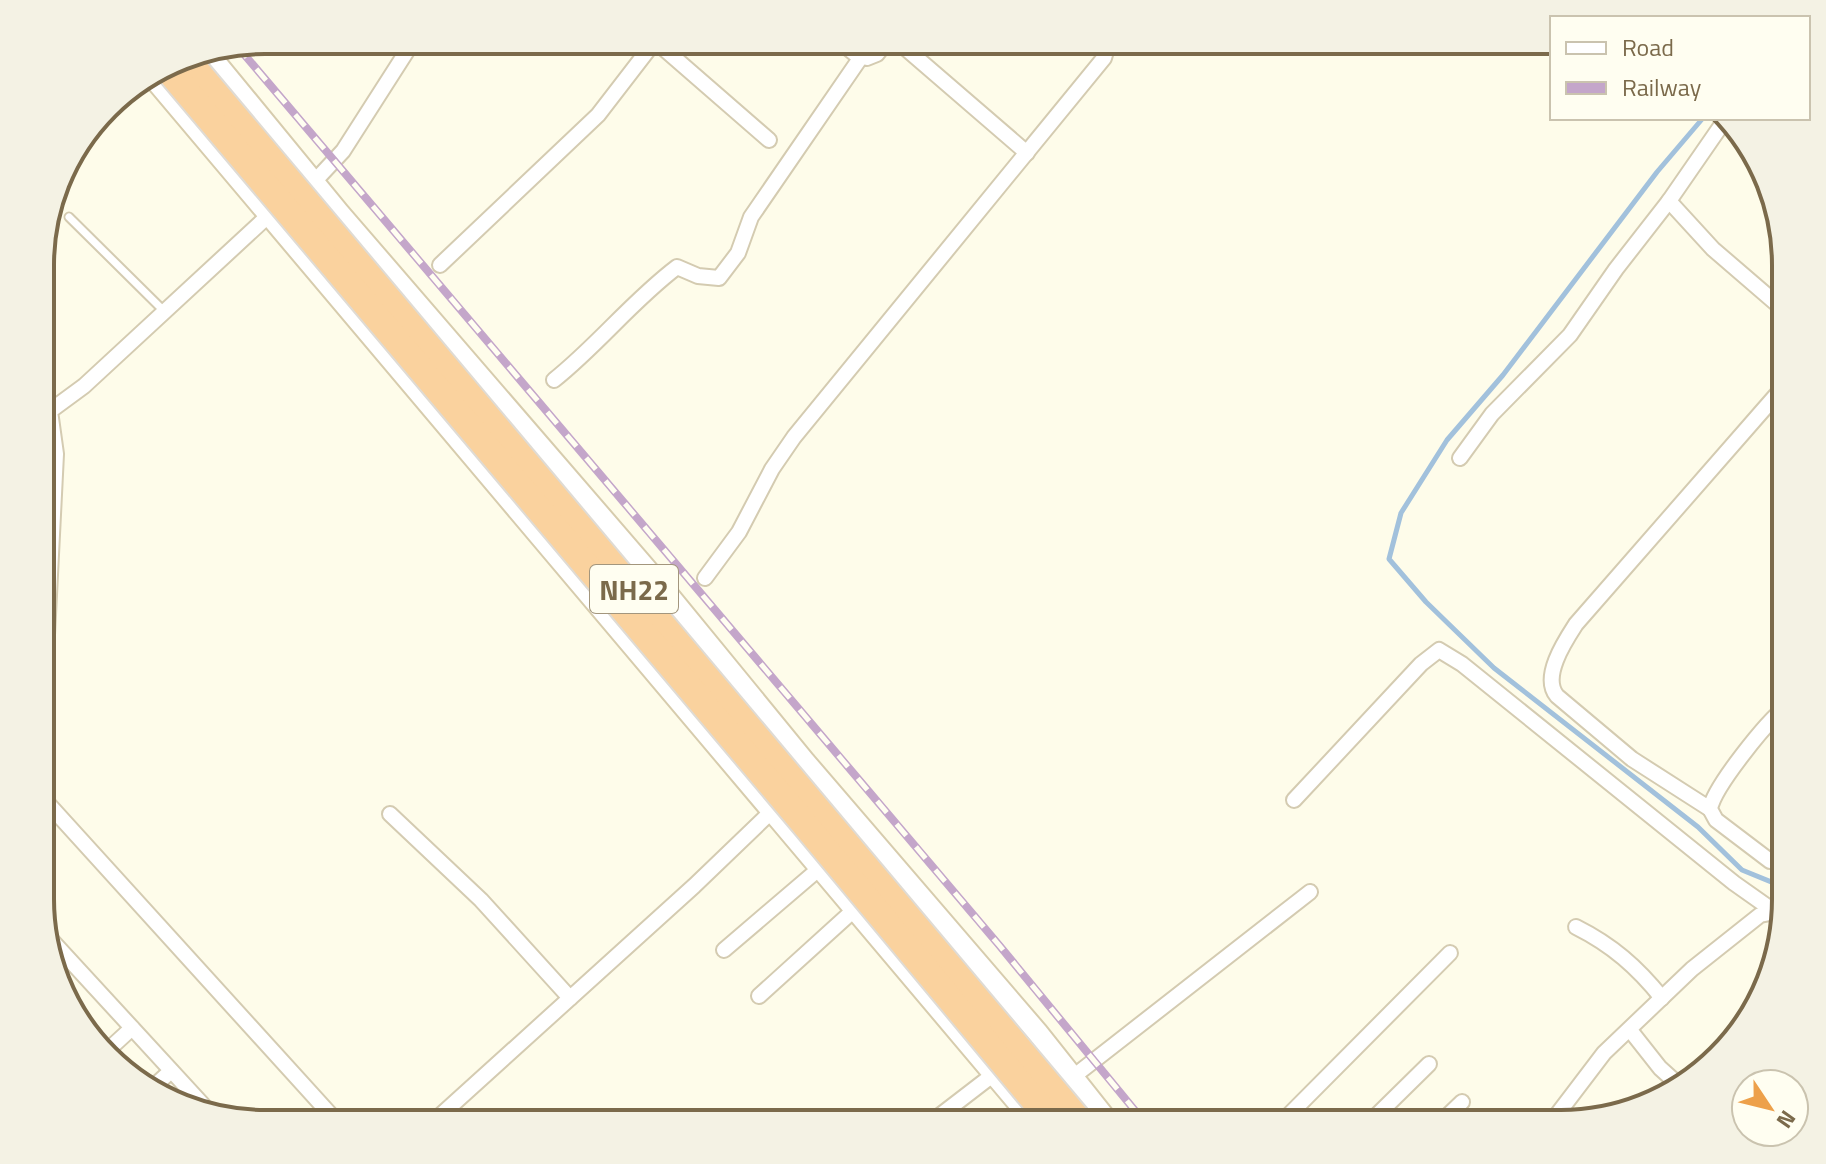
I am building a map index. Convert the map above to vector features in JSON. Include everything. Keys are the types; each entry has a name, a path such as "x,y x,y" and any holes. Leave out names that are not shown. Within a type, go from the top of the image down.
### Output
{"highway":[{"name":"NH22","path":"193,67 1070,1110"},
{"name":"NH22","path":"173,75 1042,1110"}],"street":[{"path":"314,182 343,151 405,54"},
{"path":"440,265 598,115 644,54"},
{"path":"670,54 769,140"},
{"path":"857,54 861,57 875,54"},
{"path":"912,54 1027,153"},
{"path":"705,578 739,532 772,469 794,437 1107,54"},
{"path":"554,380 590,349 651,286 677,267 698,276 719,278 738,253 751,217 861,57"},
{"path":"214,61 364,241 661,586 1099,1110"},
{"path":"158,83 1024,1110"},
{"path":"1460,458 1492,414 1570,335 1720,127"},
{"path":"1669,201 1713,249 1772,300"},
{"path":"54,408 84,386 269,215"},
{"path":"322,278 364,241"},
{"path":"1770,861 1716,820 1710,809 1622,751 1557,696 1551,685 1561,648 1576,624 1772,400"},
{"path":"54,440 54,494"},
{"path":"1294,800 1421,664 1439,650 1462,664 1734,883 1772,909"},
{"path":"1710,809 1717,792 1772,722"},
{"path":"54,810 326,1110"},
{"path":"446,1110 694,886 772,811"},
{"path":"390,814 473,891 570,998"},
{"path":"724,950 863,830"},
{"path":"1073,1077 1310,892"},
{"path":"759,996 855,909"},
{"path":"1561,1110 1604,1053 1692,969 1760,915 1772,914"},
{"path":"1576,927 1619,952 1662,998"},
{"path":"61,950 197,1098"},
{"path":"1294,1110 1450,953"},
{"path":"113,1045 132,1028"},
{"path":"1630,1030 1671,1078"},
{"path":"1382,1110 1429,1064"},
{"path":"160,1081 171,1071"},
{"path":"947,1110 994,1074"},
{"path":"1454,1110 1462,1102"}],"lane":[{"path":"69,217 165,311"}],"waterway":[{"path":"1701,120 1657,172 1503,375 1447,440 1401,513 1389,559 1426,602 1494,668 1698,827 1742,870 1772,882"}],"railway":[{"path":"245,55 999,945 1135,1110"}]}
